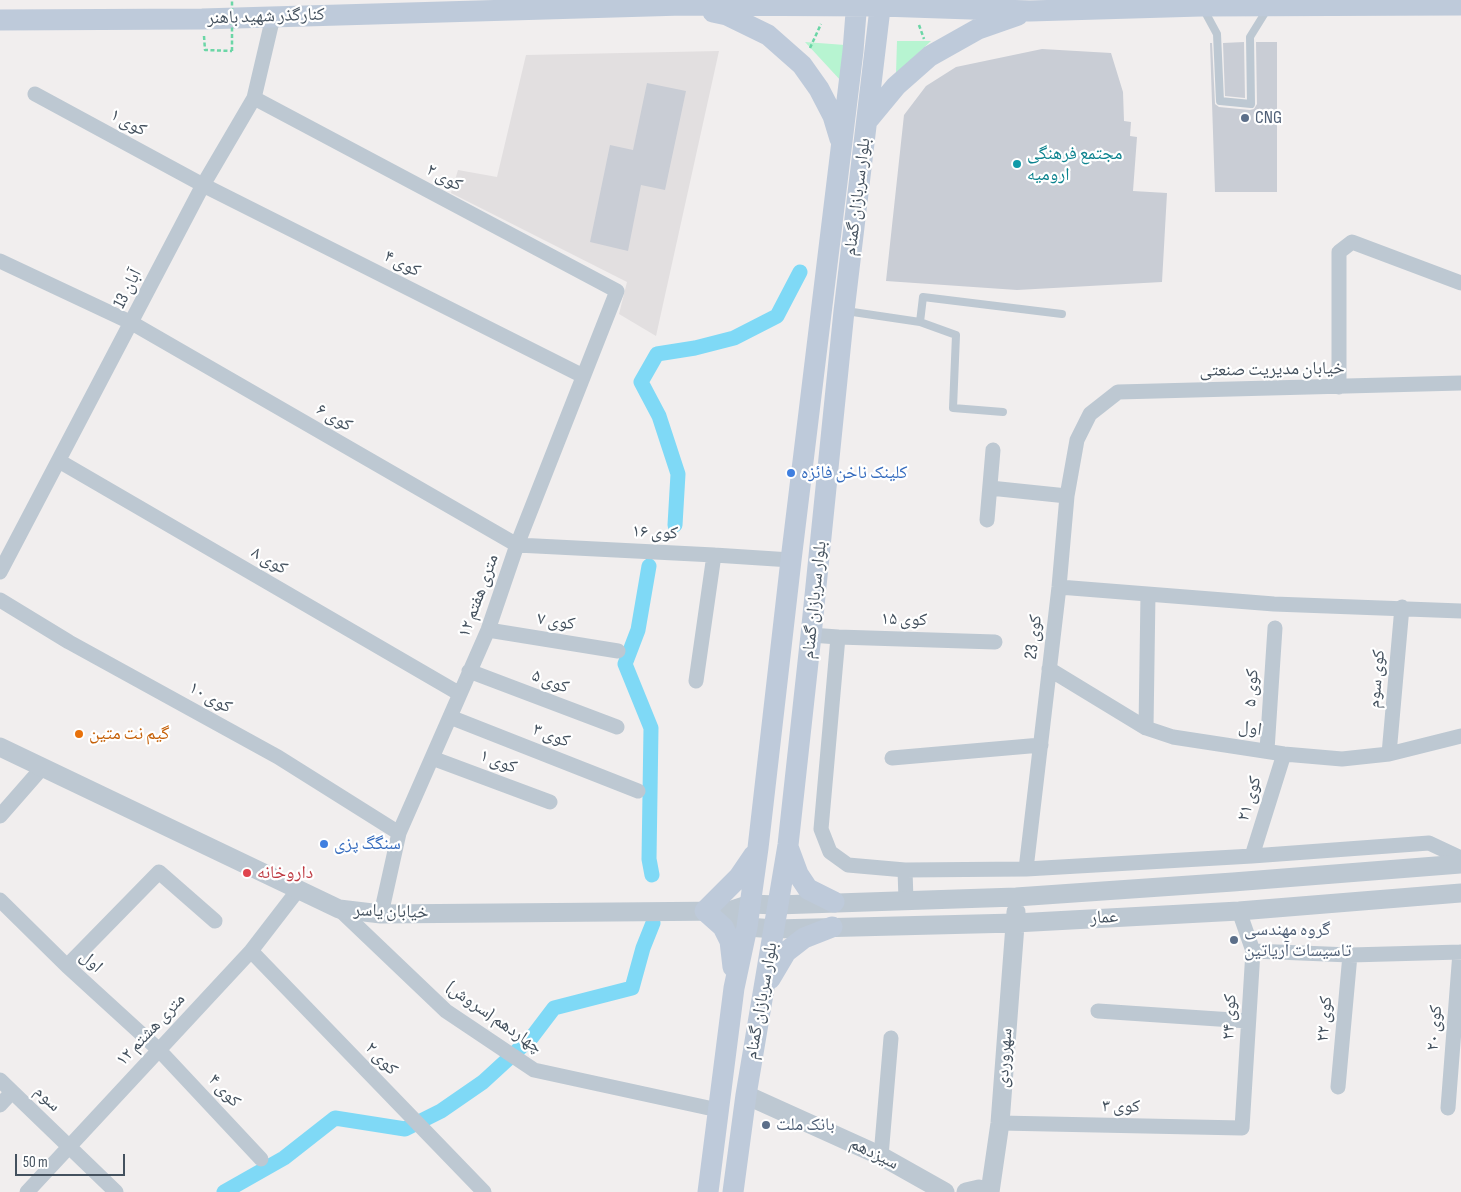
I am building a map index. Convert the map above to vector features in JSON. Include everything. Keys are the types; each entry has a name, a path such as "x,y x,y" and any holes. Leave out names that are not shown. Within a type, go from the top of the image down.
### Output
{"main road":[{"path":"1011,0 1030,11"},
{"path":"692,3 727,15 768,35 802,65 819,89 833,116 842,144"},
{"name":"کنارگذر شهید باهنر","path":"0,20 273,17 692,3 829,6 881,3 912,7 1030,11 1202,6 1461,5"},
{"name":"بلوار سربازان گمنام","path":"708,1192 734,988 747,927 758,848 791,560 854,51 856,3"},
{"name":"بلوار سربازان گمنام","path":"733,1192 762,992 775,929 777,905 788,845 844,311 881,3"},
{"path":"867,120 896,86 930,56 978,29 1030,11"},
{"path":"788,845 798,874 808,889 834,902"},
{"path":"734,988 730,941 723,927 704,911 739,878 758,848"},
{"path":"762,992 786,952 804,938 832,927"}],"street":[{"name":"13 آبان","path":"0,572 7,544 59,460 203,185 254,98 273,17"},
{"name":"کوی ۱","path":"36,94 203,185"},
{"name":"کوی ۲","path":"254,98 617,291"},
{"name":"کوی ۴","path":"203,185 583,376"},
{"path":"1339,387 1339,252 1352,242 1461,284"},
{"name":"کوی ۶","path":"0,261 132,323 517,545"},
{"name":"۱۲ متری هفتم","path":"382,914 399,833 488,630 517,545 617,291"},
{"name":"خیابان مدیریت صنعتی","path":"1090,414 1118,392 1461,383"},
{"name":"کوی 23","path":"1026,869 1059,587 1067,496 1077,440 1090,414"},
{"path":"987,520 993,450"},
{"name":"کوی ۸","path":"59,460 460,694"},
{"path":"990,488 1067,496"},
{"name":"کوی ۱۶","path":"517,545 791,560"},
{"path":"696,681 714,555"},
{"path":"1059,587 1274,604 1461,610"},
{"path":"1146,728 1148,594"},
{"name":"کوی ۱۰","path":"0,600 69,642 278,757 399,833"},
{"name":"کوی سوم","path":"1389,754 1402,607"},
{"name":"کوی ۵","path":"1267,750 1275,628"},
{"name":"کوی ۷","path":"488,630 618,651"},
{"name":"کوی ۱۵","path":"811,635 995,642"},
{"path":"838,637 821,829 830,852 848,865 905,870 1026,869 1428,844 1461,858"},
{"name":"اول","path":"1049,668 1146,728 1173,736 1284,754 1342,759 1389,754 1461,736"},
{"name":"کوی ۵","path":"469,671 617,727"},
{"name":"کوی ۳","path":"450,717 638,791"},
{"path":"892,758 1041,745"},
{"name":"خیابان یاسر","path":"0,747 339,909 382,914 729,911 750,904"},
{"name":"کوی ۲۱","path":"1252,856 1284,754"},
{"name":"کوی ۱","path":"432,758 550,802"},
{"path":"0,816 42,768"},
{"name":"عمار","path":"750,904 777,905 1016,897 1461,864"},
{"path":"905,870 906,900"},
{"path":"67,966 159,872 215,921"},
{"name":"۱۲ متری هشتم","path":"26,1192 251,951 298,890"},
{"name":"عمار","path":"747,927 775,929 1015,923 1239,910 1461,893"},
{"name":"سهروردی","path":"989,1192 1000,1123 1016,897"},
{"name":"اول","path":"0,900 67,966 159,1050"},
{"name":"چهاردهم (سروش)","path":"339,909 446,1011 534,1070 718,1110"},
{"name":"کوی ۲۴","path":"1239,910 1253,951 1242,1128"},
{"path":"729,911 747,927"},
{"name":"کوی ۲","path":"251,951 484,1192"},
{"path":"1253,951 1350,955 1461,952"},
{"name":"کوی ۲۰","path":"1448,1108 1461,952"},
{"name":"کوی ۲۲","path":"1338,1087 1350,955"},
{"path":"1098,1011 1248,1021"},
{"path":"881,1156 891,1038"},
{"name":"کوی ۴","path":"159,1050 261,1159"},
{"name":"سوم","path":"0,1080 68,1146"},
{"path":"0,1105 12,1092"},
{"name":"سیزدهم","path":"746,1095 881,1156 945,1192"},
{"name":"کوی ۳","path":"1000,1123 1242,1128"},
{"path":"68,1146 116,1192"},
{"path":"966,1192 979,1188 989,1192"}],"lane":[{"path":"1202,6 1217,34 1220,101 1251,104 1250,37 1270,6"},
{"path":"920,322 923,297 1062,314"},
{"path":"844,311 920,322 956,335 953,408 1003,412"}],"path":[{"path":"205,50 232,51 232,0"},
{"path":"802,65 829,6"},
{"path":"912,7 930,56"}],"shaded area":[{"path":"719,51 656,336 619,314 627,282 451,193 458,170 497,177 526,55"}],"green space":[{"path":"897,41 931,41 896,74"},
{"path":"805,42 845,45 842,82"}],"building":[{"path":"1244,42 1245,98 1225,96 1223,43"},
{"name":"CNG","path":"1256,42 1277,42 1277,192 1215,192 1210,43 1212,43 1215,104 1219,107 1250,110 1254,109 1257,104"},
{"name":"مجتمع فرهنگی ارومیه","path":"1042,49 1111,53 1123,92 1124,121 1131,122 1130,136 1137,137 1133,191 1167,193 1162,282 1017,290 886,281 904,115 926,86 956,67"},
{"path":"647,83 686,91 665,190 641,185 628,251 590,242 610,145 633,150"}],"waterway":[{"path":"675,525 678,474 659,416 641,382 657,354 695,348 734,338 777,316 800,272"},
{"path":"649,566 638,630 625,664 651,728 649,859 652,875"},
{"path":"224,1192 284,1158 335,1118 405,1129 441,1111 483,1082 532,1037 554,1008 632,988 643,948 653,923"}],"place":[{"name":"CNG","path":"1245,118"},
{"name":"مجتمع فرهنگی ارومیه","path":"1017,164"},
{"name":"کلینک ناخن فائزه","path":"791,473"},
{"name":"گیم نت متین","path":"79,734"},
{"name":"سنگگ پزی","path":"324,844"},
{"name":"داروخانه","path":"247,873"},
{"name":"گروه مهندسی تاسیسات آریاتین","path":"1234,940"},
{"name":"بانک ملت","path":"766,1125"}]}
